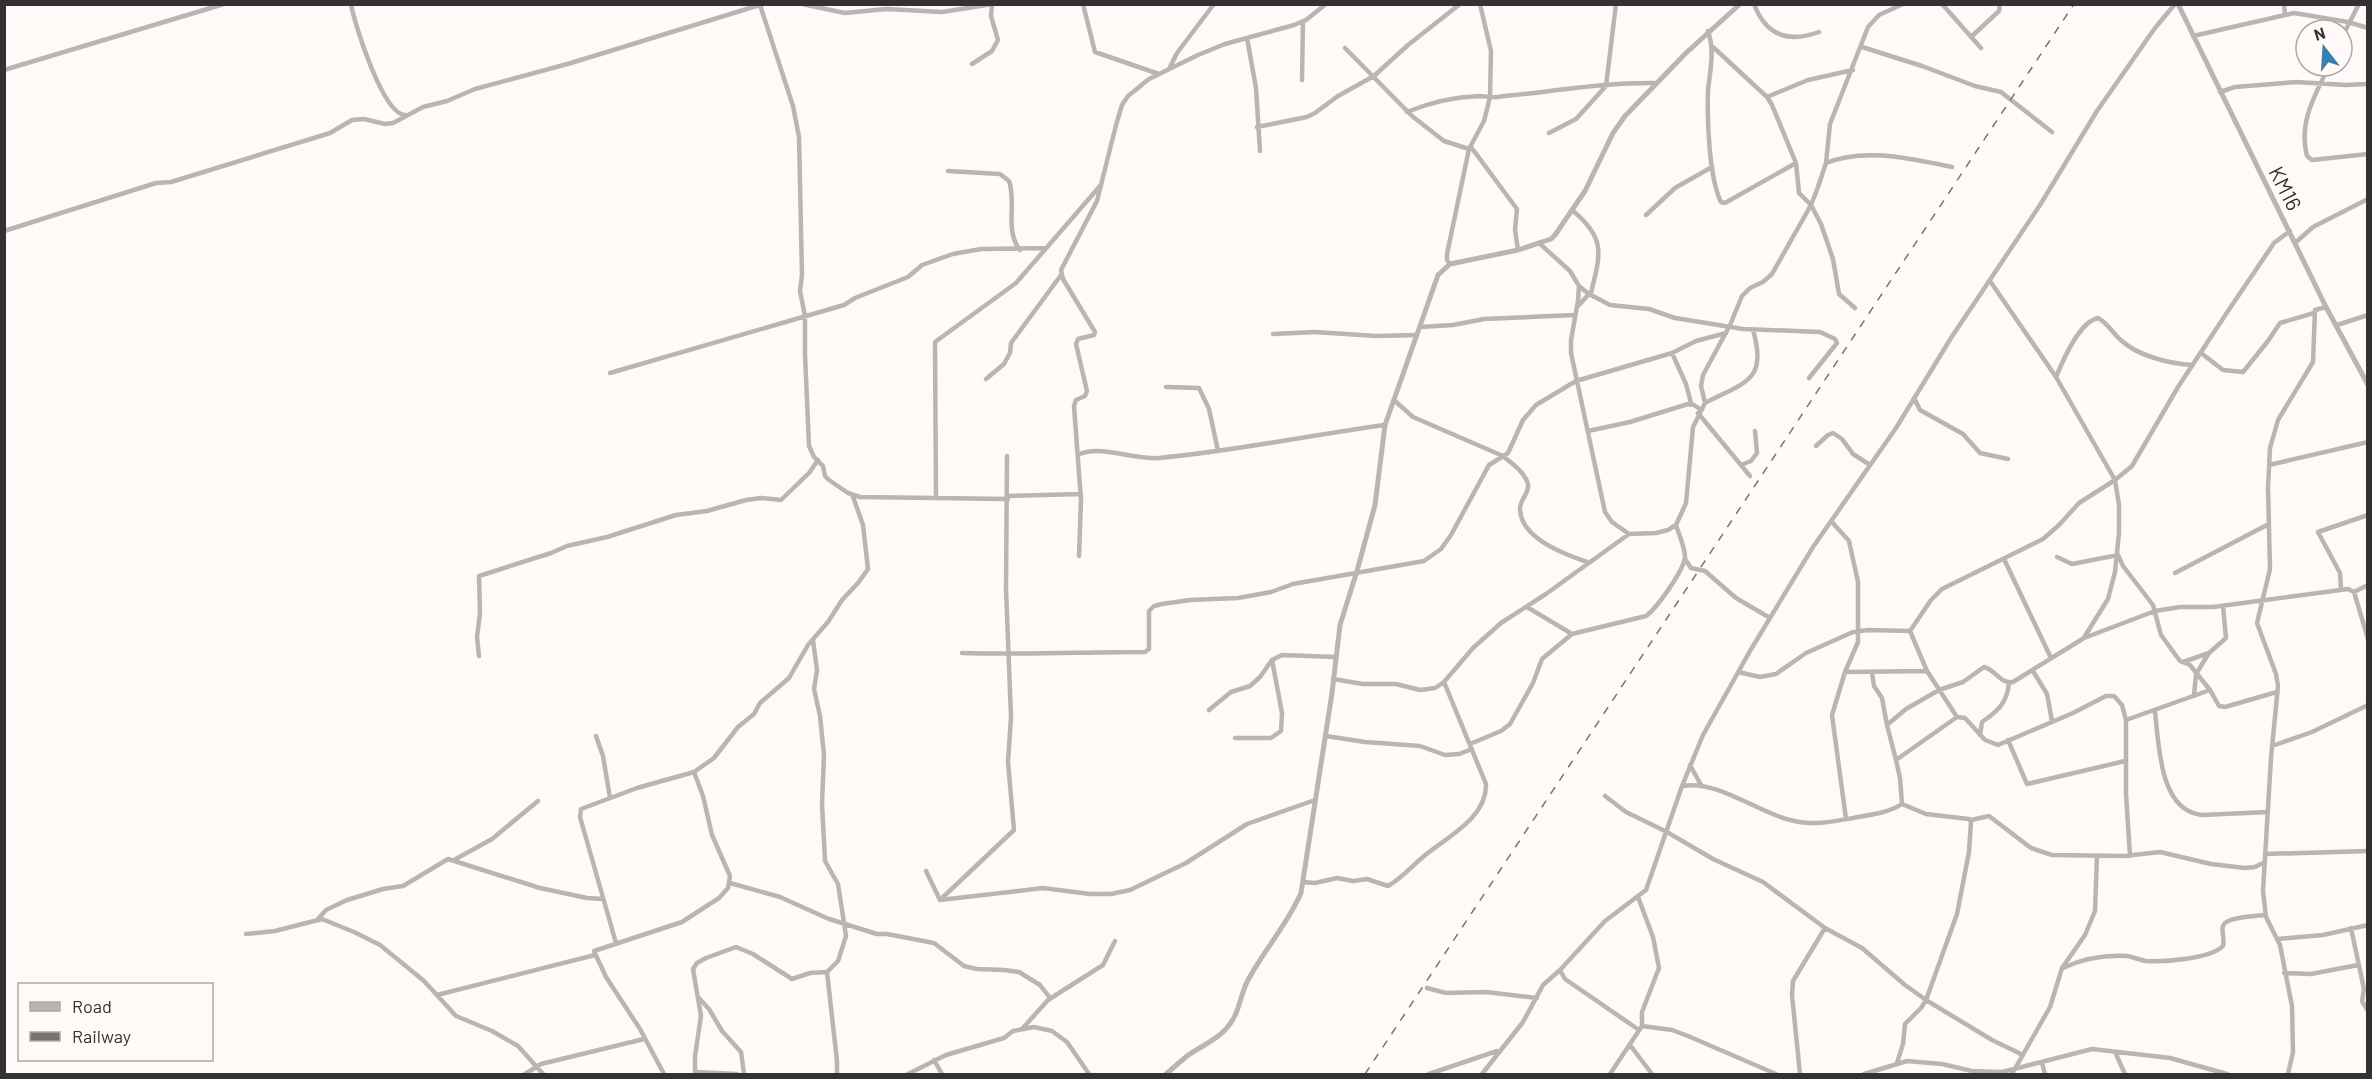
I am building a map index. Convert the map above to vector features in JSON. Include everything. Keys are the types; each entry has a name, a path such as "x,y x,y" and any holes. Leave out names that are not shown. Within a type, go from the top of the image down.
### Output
{"street":[{"path":"4,70 224,4"},
{"path":"351,4 374,73 385,96 396,113 408,115"},
{"path":"801,4 845,12 886,9 942,12 992,5 991,16 998,36 996,45 972,64"},
{"path":"1083,4 1095,52 1160,74"},
{"path":"1169,69 1177,53 1214,4"},
{"path":"986,379 1004,364 1010,353 1011,343 1061,275 1063,265 1091,214 1103,183 1122,105 1136,88 1169,69 1224,44 1303,21 1326,4"},
{"path":"1257,126 1307,117 1374,76 1408,45 1460,4"},
{"path":"1450,264 1447,254 1470,148 1484,121 1490,97 1491,51 1480,4"},
{"path":"1549,133 1576,119 1606,86 1616,4"},
{"path":"1166,1074 1187,1056 1219,1036 1233,1020 1239,1010 1249,978 1296,905 1303,882 1316,800 1340,625 1377,494 1385,425 1438,275 1450,264 1518,249 1539,243 1555,235 1574,211 1619,123 1708,31 1740,4"},
{"path":"1754,4 1767,25 1783,36 1800,37 1819,32"},
{"path":"1705,402 1701,386 1702,375 1726,333 1742,296 1772,273 1812,204 1826,163 1830,124 1868,27 1873,20 1887,10 1903,4"},
{"path":"1942,4 1981,48"},
{"path":"1971,37 1999,11 2000,4"},
{"path":"1482,1074 1499,1050 1513,1036 1543,985 1605,921 1646,890 1690,765 1711,719 1770,618 1831,521 1914,398 1967,312 1990,281 2097,111 2155,28 2176,4"},
{"name":"KM16","path":"2176,4 2367,386"},
{"path":"2284,4 2285,14"},
{"path":"2350,18 2358,4"},
{"path":"4,231 156,183 171,182 278,150 334,132 343,123 352,120 364,119 385,124 423,107 447,101 475,89 571,63 761,5 793,106 800,137 802,252 800,291 805,316 809,446 829,480 860,497 1008,497 1081,494"},
{"path":"2193,36 2285,14 2323,18"},
{"path":"1302,80 1303,21"},
{"path":"1708,31 1713,47 1708,94 1712,167 1721,202 1725,203 1796,163"},
{"path":"1247,38 1256,88 1260,151"},
{"path":"1713,47 1767,97 1781,123 1796,163 1799,193 1812,204 1833,259 1839,294 1856,308"},
{"path":"1862,47 1975,86 2001,92 2052,132"},
{"path":"1345,48 1407,112 1444,141 1470,148 1517,209 1515,230 1518,249"},
{"path":"1767,97 1808,80 1852,70"},
{"path":"2323,78 2308,110 2305,123 2308,159 2367,154"},
{"path":"2220,92 2235,87 2321,82 2346,85 2367,84"},
{"path":"1407,112 1444,100 1478,96 1490,97 1555,89 1657,83"},
{"path":"1826,163 1850,156 1869,155 1952,167"},
{"path":"1646,215 1675,188 1712,167"},
{"path":"948,171 1000,174 1009,181 1012,200 1012,238 1020,250"},
{"path":"936,497 935,342 1016,283 1103,183"},
{"path":"2295,243 2313,227 2367,199"},
{"path":"1574,211 1592,228 1600,248 1590,294 1577,308"},
{"path":"1911,631 1942,589 2043,539 2079,503 2132,466 2193,365 2274,243 2290,231"},
{"path":"1539,243 1570,271 1579,286 1610,305 1643,308 1675,318 1753,330 1816,331 1835,339 1837,343 1809,378"},
{"path":"610,373 844,305 855,298 908,278 922,265 952,254 981,249 1046,248"},
{"path":"1061,275 1095,332 1094,335 1078,339 1076,344 1087,391 1085,396 1076,400 1074,406 1081,494 1079,556"},
{"path":"1990,281 2056,377 2115,480 2119,504 2118,555 2114,579 2108,599 2084,638"},
{"path":"1579,286 1570,340 1576,381 1605,512 1612,522 1629,534"},
{"path":"2201,353 2223,370 2243,372 2280,323 2326,307"},
{"path":"2288,1074 2294,1052 2292,1006 2278,939 2265,915 2263,891 2277,692 2276,674 2257,623 2270,569 2267,525 2272,440 2278,420 2313,362 2314,313"},
{"path":"1420,327 1453,325 1484,319 1574,315"},
{"path":"2337,325 2367,315"},
{"path":"2056,377 2073,342 2090,321 2098,318 2123,342 2139,352 2173,363 2193,365"},
{"path":"1333,678 1363,684 1395,684 1428,690 1444,682 1454,669 1501,623 1629,534 1656,533 1676,525 1686,503 1693,427 1699,411 1705,402 1753,375 1759,359 1753,330"},
{"path":"1273,334 1315,332 1376,336 1417,335"},
{"path":"962,653 1007,655 1073,654 1101,651 1145,652 1149,649 1149,611 1154,606 1190,600 1238,598 1271,592 1293,584 1412,565 1432,557 1441,549 1459,523 1489,465 1511,449 1523,420 1530,410 1576,381 1672,353 1696,341 1726,333"},
{"path":"1672,353 1691,404 1750,476"},
{"path":"1166,387 1199,388 1209,409 1218,451"},
{"path":"1914,398 1920,410 1964,434 1980,453 2008,459"},
{"path":"1395,401 1413,417 1503,456 1528,483 1528,488 1521,501 1520,512 1529,530 1538,539 1557,550 1587,562"},
{"path":"1588,431 1630,422 1691,404"},
{"path":"1078,455 1093,451 1156,458 1218,451 1351,428 1385,425"},
{"path":"1741,465 1751,461 1757,453 1755,431"},
{"path":"1816,446 1833,433 1853,454 1870,465"},
{"path":"2269,465 2367,442"},
{"path":"940,900 1014,830 1008,762 1011,717 1007,655 1007,456"},
{"path":"479,656 477,637 480,613 479,576 567,546 607,537 676,515 707,512 746,500 761,498 781,500 809,473 818,460"},
{"path":"616,942 580,809 694,772 714,758 738,727 754,714 760,703 789,678 813,639 868,569 863,525 852,494"},
{"path":"2341,589 2340,573 2318,532 2367,514"},
{"path":"1831,521 1844,534 1852,549 1858,582 1858,642 1845,672 1832,715 1846,819"},
{"path":"1676,525 1685,559 1690,568 1705,572 1736,598 1770,618"},
{"path":"2175,573 2267,525"},
{"path":"2057,557 2072,564 2118,555"},
{"path":"2118,555 2123,566 2155,611 2161,635 2182,662 2190,665 2210,690 2219,706 2225,707 2277,692"},
{"path":"1326,736 1365,742 1420,746 1445,755 1460,754 1510,724 1533,683 1542,660 1572,634 1646,616 1653,611 1678,574 1685,559"},
{"path":"2004,559 2051,658"},
{"path":"1887,726 1906,709 1939,690 1963,682 1984,667 2009,683 2084,638 2155,611 2180,607 2223,606 2341,589 2354,592 2367,585"},
{"path":"2354,592 2365,618 2367,639"},
{"path":"2194,696 2196,674 2209,653 2226,638 2223,606"},
{"path":"1527,607 1572,634"},
{"path":"1738,672 1760,677 1776,674 1806,653 1858,631 1911,631"},
{"path":"1911,631 1927,671 1957,717"},
{"path":"737,1074 695,1073 695,1056 701,1027 694,966 706,958 731,948 740,948 792,979 810,973 827,972 838,961 846,936 838,884 825,861 822,804 824,755 820,716 814,689 817,670 813,639"},
{"path":"2182,662 2209,653"},
{"path":"1209,710 1231,692 1250,686 1260,677 1272,660 1282,655 1335,657"},
{"path":"1235,738 1271,738 1281,731 1282,713 1272,660"},
{"path":"2032,670 2047,694 2052,721"},
{"path":"1845,672 1927,671"},
{"path":"1872,673 1874,686 1882,698 1896,760 1902,804"},
{"path":"1303,882 1315,883 1337,878 1353,881 1367,879 1388,886 1436,847 1465,828 1486,793 1486,784 1444,682"},
{"path":"1980,735 1982,722 2005,701 2009,683"},
{"path":"2126,720 2155,712 2210,690"},
{"path":"1896,760 1957,717 1965,718 1980,735 1994,745 2110,695 2119,699 2126,720 2125,761 2130,856"},
{"path":"2272,746 2312,732 2367,705"},
{"path":"2155,712 2163,775 2173,796 2183,809 2191,814 2268,812"},
{"path":"596,736 603,756 610,798"},
{"path":"2008,740 2027,784 2125,761"},
{"path":"1690,765 1701,785"},
{"path":"664,1074 594,951 682,922 719,898 730,883 730,876 712,836 703,796 694,772"},
{"path":"1682,786 1701,785 1770,814 1796,822 1829,822 1876,813 1902,804 1926,814 1971,820 1984,815 1989,816 2027,845 2042,853 2130,856 2160,852 2211,864 2245,868 2256,867 2265,862"},
{"path":"1605,796 1626,812 1667,832 1713,859 1763,882 1825,928 1862,948 1926,1000 1992,1040 2023,1055"},
{"path":"940,900 1044,888 1090,894 1111,894 1130,890 1186,863 1247,824 1316,800"},
{"path":"453,860 492,839 538,801"},
{"path":"1898,1063 1905,1024 1926,1000 1958,914 1969,852 1971,820"},
{"path":"2265,854 2367,851"},
{"path":"2013,1072 2050,1007 2062,968 2079,944 2095,911 2097,856"},
{"path":"318,919 326,910 340,903 383,889 400,888 446,860 453,860 540,888 603,899"},
{"path":"926,871 940,900"},
{"path":"730,883 780,897 813,913 878,934 934,943 955,961 976,969 1019,972 1040,985 1050,998"},
{"path":"1610,1074 1640,1028 1642,1012 1659,968 1651,932 1638,897"},
{"path":"2062,968 2080,960 2126,956 2141,960 2157,960 2209,954 2223,946 2225,922 2265,915"},
{"path":"246,934 292,927 318,919 328,920 380,945 461,1019 511,1041 543,1074"},
{"path":"2278,939 2323,935 2367,925"},
{"path":"1800,1074 1792,995 1793,981 1825,928"},
{"path":"2351,928 2364,989 2362,1001 2367,1011"},
{"path":"1022,1029 1038,1008 1050,998 1103,965 1115,941"},
{"path":"2079,944 2080,960"},
{"path":"437,995 595,956"},
{"path":"2284,973 2311,974 2358,964"},
{"path":"1560,970 1565,979 1640,1028 1672,1030 1776,1074"},
{"path":"827,972 837,1074"},
{"path":"1550,979 1565,979"},
{"path":"1427,988 1446,993 1486,992 1537,998"},
{"path":"698,997 709,1009 722,1031 741,1052 744,1074"},
{"path":"908,1074 934,1060 1004,1038 1022,1029 1034,1027 1052,1031 1072,1047 1089,1074"},
{"path":"525,1074 535,1067 561,1058 645,1039"},
{"path":"1630,1045 1652,1074"},
{"path":"1429,1074 1499,1050"},
{"path":"1864,1074 1907,1061 1930,1062 1978,1071 2013,1072 2086,1050 2170,1058 2227,1074"},
{"path":"2115,1052 2125,1074"},
{"path":"934,1060 942,1074"},
{"path":"2042,1063 2045,1074"}],"railway":[{"path":"1365,1074 2074,4"}]}
